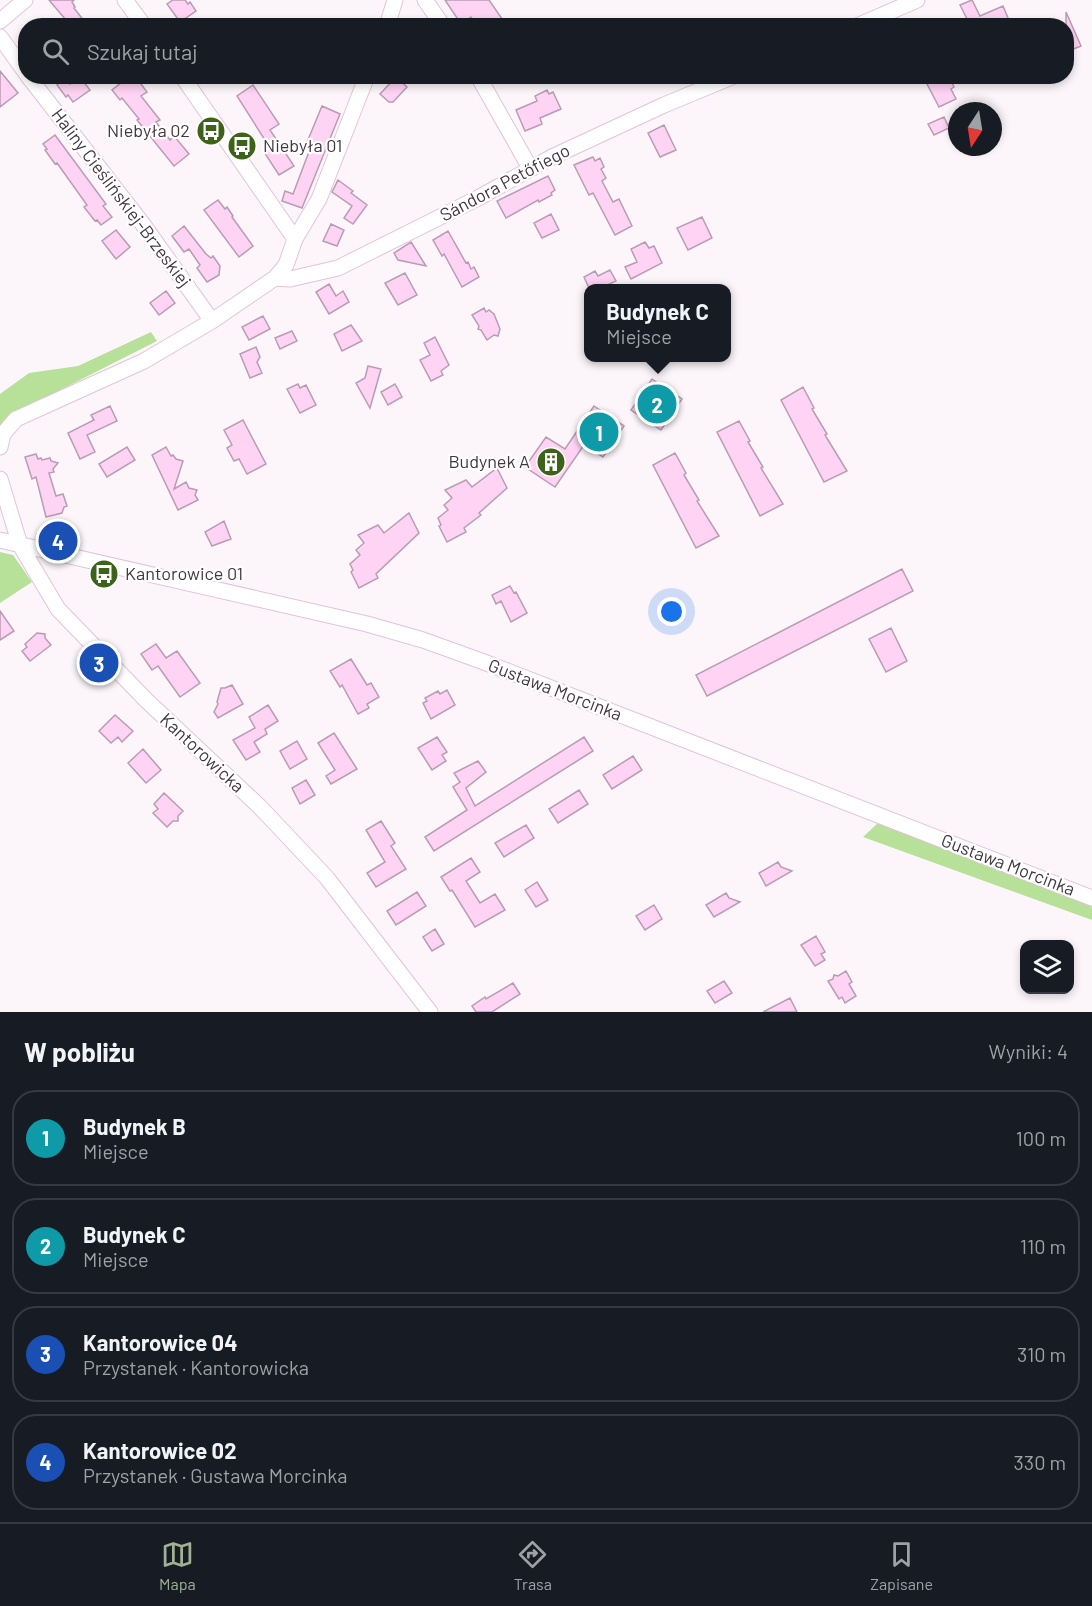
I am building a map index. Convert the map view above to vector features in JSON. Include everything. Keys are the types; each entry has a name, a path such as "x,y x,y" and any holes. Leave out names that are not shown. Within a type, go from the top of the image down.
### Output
{"street":[{"path":"0,21 26,0"},
{"path":"125,0 138,18"},
{"path":"389,18 395,0"},
{"path":"425,0 437,18"},
{"path":"875,18 917,0"},
{"path":"0,37 18,62"},
{"name":"Haliny Cieślińskiej-Brzeskiej","path":"34,84 142,223 212,321"},
{"path":"188,84 295,239"},
{"path":"0,447 3,434 16,419 144,361 212,321 276,278 286,265 295,239 319,199 365,84"},
{"path":"483,84 530,168"},
{"name":"Sándora Petőfiego","path":"276,278 290,279 338,268 478,198 530,168 664,105 715,84"},
{"name":"Kantorowicka","path":"0,479 20,545 58,609 146,700 260,807 327,878 430,1012"},
{"name":"Gustawa Morcinka","path":"0,540 367,624 423,640 618,713 1092,898"}],"green space":[{"path":"151,332 157,341 7,417 0,426 0,394 29,373 78,366"},
{"path":"0,552 13,555 32,582 0,603"},
{"path":"879,822 1092,905 1092,920 863,837"}],"building":[{"path":"49,0 74,0 72,2 74,8 82,18 64,18"},
{"path":"173,0 185,0 188,4 190,2 196,11 186,18 177,18 167,4"},
{"path":"445,0 489,0 501,18 471,17 457,18"},
{"path":"972,0 980,16 1003,6 1008,18 966,18 960,5"},
{"path":"1074,30 1081,46 1074,49"},
{"path":"0,71 18,93 0,107"},
{"path":"85,84 90,90 73,102 57,85"},
{"path":"120,84 141,84 147,92 141,96 160,120 156,122 170,140 174,136 189,154 174,166 122,98 120,100 112,90"},
{"path":"389,84 404,84 407,87 393,102 389,102 380,94"},
{"path":"927,84 953,84 954,87 951,89 956,99 939,107"},
{"path":"253,85 279,124 270,130 294,166 279,175 264,152 270,148 237,96"},
{"path":"547,90 549,94 553,92 561,109 540,118 542,124 525,131 516,110 537,101 535,96"},
{"path":"322,106 340,114 302,208 282,201 285,191 293,194 310,149 305,147"},
{"path":"944,117 948,128 934,135 928,124"},
{"path":"664,125 676,150 660,157 648,133"},
{"path":"55,135 106,204 103,206 112,217 101,225 84,207 87,205 45,150 47,149 43,144"},
{"path":"593,157 595,161 600,158 604,167 601,169 606,178 602,181 613,202 619,199 632,226 615,235 593,193 589,195 574,165"},
{"path":"548,176 555,190 551,193 552,195 506,218 497,201"},
{"path":"338,180 367,205 353,224 344,218 352,206 332,192"},
{"path":"218,200 225,209 227,207 253,246 239,257 204,210"},
{"path":"551,214 559,230 542,238 534,223"},
{"path":"702,217 712,238 688,250 677,228"},
{"path":"331,224 344,230 337,246 323,241"},
{"path":"184,226 206,254 211,258 213,256 220,266 219,275 207,282 197,268 200,265 189,249 184,252 172,236"},
{"path":"116,230 130,247 116,259 102,241"},
{"path":"448,231 466,263 468,262 471,269 474,267 479,277 462,287 444,254 442,256 433,240"},
{"path":"411,242 426,266 398,260 394,253"},
{"path":"645,242 649,248 654,246 662,263 631,279 625,267 637,262 631,249"},
{"path":"610,270 616,281 610,284 587,284 584,277 595,271 598,276"},
{"path":"405,273 417,295 398,305 385,283"},
{"path":"329,284 336,296 343,291 349,302 329,314 316,292"},
{"path":"166,291 175,303 159,315 150,303"},
{"path":"484,308 486,312 489,310 494,314 500,329 498,336 494,335 487,340 478,329 479,326 472,315"},
{"path":"263,316 270,329 249,340 242,327"},
{"path":"351,325 362,341 342,351 334,334"},
{"path":"292,331 297,341 280,349 275,338"},
{"path":"435,337 449,365 441,371 443,375 431,381 420,360 430,355 424,343"},
{"path":"256,347 260,357 257,362 262,373 250,378 240,354"},
{"path":"368,366 381,369 370,408 356,383 365,378"},
{"path":"652,379 682,399 661,430 631,410"},
{"path":"298,384 300,388 306,385 316,405 300,413 287,389"},
{"path":"395,384 402,397 388,405 381,392"},
{"path":"803,387 814,408 812,409 827,434 825,435 847,471 824,482 781,400"},
{"path":"110,406 117,421 87,435 95,452 80,459 68,433 94,420 91,415"},
{"path":"594,406 624,426 603,457 584,445 555,487 525,467 546,437 565,449"},
{"path":"243,420 266,464 247,474 239,459 234,461 227,448 232,445 224,430"},
{"path":"739,421 763,467 761,468 783,504 760,516 717,432"},
{"path":"127,447 135,460 107,477 99,464"},
{"path":"166,447 171,456 183,461 174,489 186,482 189,488 197,490 195,495 198,500 178,510 152,455"},
{"path":"675,453 686,473 684,475 699,500 697,501 719,536 696,548 653,465"},
{"path":"36,454 38,459 50,458 51,461 58,463 53,469 54,472 49,473 56,496 63,494 67,506 64,507 62,513 46,517 36,477 32,479 25,457"},
{"path":"497,468 507,488 479,513 481,515 464,528 466,532 447,542 439,526 441,525 438,518 448,510 444,505 452,498 445,490 466,480 472,487"},
{"path":"409,513 419,533 376,574 378,578 359,588 351,572 353,570 350,564 360,555 356,550 364,543 358,535 378,525 384,533"},
{"path":"224,521 231,539 212,546 205,532"},
{"path":"902,569 913,591 707,696 696,675"},
{"path":"510,586 514,593 516,592 527,613 511,622 501,601 496,604 492,595"},
{"path":"0,611 14,631 0,640"},
{"path":"891,628 907,661 886,672 869,639"},
{"path":"37,633 45,634 45,638 51,645 30,661 22,651 27,647 25,644"},
{"path":"156,644 166,658 177,651 200,683 180,697 158,666 152,670 141,654"},
{"path":"351,659 367,685 371,683 379,697 367,704 369,708 358,714 342,685 340,687 330,671"},
{"path":"232,685 243,704 218,718 214,712 221,688"},
{"path":"447,690 455,705 431,719 423,703 427,701 425,698 438,691 440,694"},
{"path":"268,705 278,721 265,729 267,734 254,742 260,752 246,760 233,740 255,728 249,717"},
{"path":"115,715 133,731 122,742 118,737 111,743 99,731"},
{"path":"334,733 357,769 331,784 326,776 335,770 318,743"},
{"path":"437,737 447,752 442,755 446,761 432,770 418,748"},
{"path":"584,737 593,751 434,851 425,837 467,810 453,787 460,782 454,773 478,761 486,772 466,788 475,806"},
{"path":"297,741 307,759 290,769 280,751"},
{"path":"143,749 161,770 146,783 128,763"},
{"path":"633,756 642,770 612,789 603,775"},
{"path":"306,780 315,795 300,804 292,788"},
{"path":"579,790 588,804 558,823 549,809"},
{"path":"164,793 183,811 178,816 178,821 173,821 167,827 153,813 158,809 154,804"},
{"path":"381,821 395,843 391,846 406,869 376,887 367,873 385,862 366,830"},
{"path":"526,825 534,838 504,857 495,843"},
{"path":"471,858 480,872 466,881 480,903 495,894 505,910 475,927 441,877"},
{"path":"778,862 781,867 792,871 766,886 759,873"},
{"path":"537,882 548,900 536,907 525,890"},
{"path":"417,892 426,906 396,925 387,911"},
{"path":"726,893 729,898 740,902 714,917 706,905"},
{"path":"654,905 662,919 645,930 636,916"},
{"path":"435,929 444,944 432,951 423,937"},
{"path":"816,936 825,952 821,954 825,960 815,966 801,945"},
{"path":"846,971 852,982 849,984 856,996 845,1003 842,997 839,999 828,981 833,979 834,975 838,976"},
{"path":"724,981 732,993 715,1003 707,991"},
{"path":"513,983 520,994 492,1012 476,1012 472,1006 485,997 486,999"},
{"path":"790,998 797,1012 763,1012"}],"place":[{"name":"Niebyła 02","path":"211,131"},
{"name":"Niebyła 01","path":"242,146"},
{"name":"Budynek C","path":"657,404"},
{"name":"Budynek B","path":"599,432"},
{"name":"Budynek A","path":"551,462"},
{"name":"Kantorowice 02","path":"58,541"},
{"name":"Kantorowice 01","path":"104,574"},
{"name":"Kantorowice 04","path":"99,663"}]}
